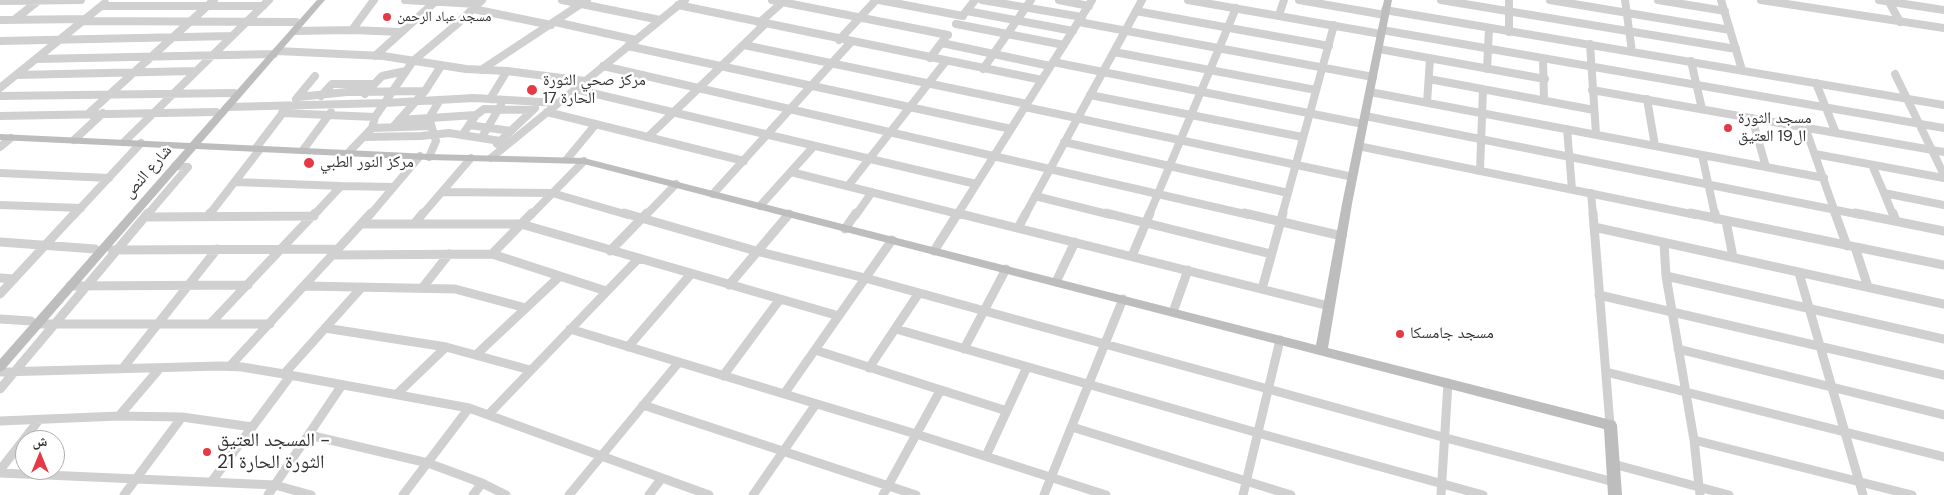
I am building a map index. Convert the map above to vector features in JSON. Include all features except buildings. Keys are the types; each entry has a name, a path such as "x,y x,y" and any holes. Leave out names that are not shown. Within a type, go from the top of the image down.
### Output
{"street":[{"path":"0,1 81,0"},
{"path":"1,86 109,0"},
{"path":"89,113 214,0"},
{"name":"شارع النص","path":"0,356 70,286 99,249 157,188 189,146 228,107 316,0"},
{"name":"شارع النص","path":"300,21 321,0"},
{"path":"352,30 374,0"},
{"path":"404,0 477,5 553,24 636,40"},
{"path":"562,0 584,2 660,20"},
{"path":"772,0 948,35"},
{"path":"839,40 878,0 1018,20 1073,31"},
{"path":"930,58 975,0"},
{"path":"982,0 1126,31 1373,77"},
{"path":"983,68 995,54 1031,0"},
{"path":"934,251 1090,3 1058,0"},
{"path":"1018,228 1142,0"},
{"path":"1190,0 1334,25 1488,48 1944,128"},
{"path":"1279,15 1284,0"},
{"path":"1299,0 1386,8 1509,32 1590,44 1944,105"},
{"path":"1441,0 1736,49"},
{"path":"1509,0 1509,32"},
{"path":"1550,0 1730,30"},
{"path":"1625,0 1632,52"},
{"path":"1658,0 1725,10"},
{"path":"1722,0 1742,70"},
{"path":"1761,0 1944,28"},
{"path":"1814,0 1818,9"},
{"path":"1879,0 1919,3 1944,10"},
{"path":"14,20 38,1"},
{"path":"375,56 436,1"},
{"path":"648,136 744,45 784,1"},
{"path":"1888,1 1900,22"},
{"path":"481,70 584,2"},
{"path":"502,144 547,112 680,2 762,24 1042,80"},
{"path":"102,6 207,6 266,3"},
{"path":"124,142 266,3"},
{"path":"349,152 372,128 375,117 413,61 477,5"},
{"path":"1132,256 1236,8"},
{"path":"1321,350 1358,146 1386,8"},
{"path":"1136,11 1329,46"},
{"path":"0,20 300,21 352,30 400,32"},
{"path":"956,24 1064,44"},
{"path":"1262,289 1334,25"},
{"path":"1487,69 1489,28"},
{"path":"0,41 231,36"},
{"path":"713,194 851,42"},
{"path":"942,43 1103,72 1310,114 1364,120 1480,138 1944,231"},
{"path":"1590,44 1596,134"},
{"path":"744,45 1353,177"},
{"path":"628,46 1011,129"},
{"path":"1379,49 1545,79"},
{"path":"1114,52 1316,90"},
{"path":"37,58 273,53 375,56 441,66 506,71 585,81"},
{"name":"شارع النص","path":"0,367 34,323 189,146 216,112 273,53"},
{"path":"1543,58 1544,100"},
{"path":"1426,103 1430,59"},
{"path":"848,186 946,61"},
{"path":"1691,62 1702,109"},
{"path":"393,127 413,102 425,91 441,66"},
{"path":"603,66 1342,236"},
{"path":"357,104 385,74 406,70"},
{"path":"16,75 196,71"},
{"path":"490,99 506,71"},
{"path":"1895,74 1944,176"},
{"path":"208,216 235,182 282,113 315,76"},
{"path":"1429,79 1594,110"},
{"path":"1816,83 1836,133"},
{"path":"321,96 331,84 374,84"},
{"path":"347,92 354,84"},
{"path":"575,89 976,184"},
{"path":"1480,171 1483,89"},
{"path":"1592,90 1944,152"},
{"path":"298,97 347,92 425,91"},
{"path":"0,96 234,92"},
{"path":"1370,92 1824,178"},
{"path":"1090,95 1302,138"},
{"path":"228,107 490,99 558,103"},
{"path":"482,137 505,99"},
{"path":"1647,99 1655,146"},
{"path":"230,366 394,187 425,156 436,141 431,126 440,100"},
{"path":"491,158 511,131 542,102"},
{"path":"303,150 337,104"},
{"path":"463,134 476,115 484,109 533,110"},
{"path":"0,116 216,112"},
{"path":"547,112 744,161"},
{"path":"74,140 103,113"},
{"path":"282,113 375,117"},
{"path":"364,137 431,126 476,115"},
{"path":"1752,118 1766,167"},
{"path":"399,120 482,137 502,144"},
{"path":"567,159 596,124"},
{"path":"469,125 511,131"},
{"path":"372,128 431,126"},
{"path":"1805,127 1834,209 1868,287"},
{"path":"1567,129 1572,190"},
{"path":"0,147 6,138 584,161 1610,425"},
{"path":"1064,142 1288,193"},
{"path":"0,294 141,143"},
{"path":"760,206 814,146"},
{"path":"1358,146 1944,265"},
{"path":"1702,154 1716,219"},
{"path":"1815,154 1944,176"},
{"path":"414,224 471,158"},
{"path":"492,254 584,161"},
{"path":"1872,165 1896,221"},
{"path":"0,389 188,167 175,166"},
{"path":"791,172 1329,306"},
{"path":"0,173 109,178"},
{"path":"235,182 394,187"},
{"path":"610,251 676,184"},
{"path":"210,324 341,186"},
{"path":"157,188 170,188"},
{"path":"443,192 552,193 756,252 865,278 1106,343 1446,438 1615,488 1591,193"},
{"path":"845,229 872,192"},
{"path":"1884,193 1944,205"},
{"path":"1035,196 1271,254"},
{"path":"0,205 81,208"},
{"path":"729,285 789,214"},
{"path":"145,216 314,216"},
{"path":"1726,221 1733,257"},
{"path":"362,224 521,224 839,316"},
{"path":"1594,228 1944,304"},
{"path":"784,394 892,240"},
{"path":"0,242 116,250 282,249 335,252 492,254 606,291"},
{"path":"1056,282 1074,242"},
{"path":"1664,243 1666,276 1684,392 1694,440 1700,491"},
{"path":"124,368 217,249"},
{"path":"423,287 449,254"},
{"path":"489,414 638,259"},
{"path":"964,349 1006,269"},
{"path":"1173,312 1188,270"},
{"path":"1798,273 1863,495"},
{"path":"628,347 691,274"},
{"path":"1666,276 1809,310 1944,339"},
{"path":"477,354 559,277"},
{"path":"0,278 14,279"},
{"path":"70,286 248,285"},
{"path":"305,286 423,287 463,290 526,308"},
{"path":"212,481 287,375 325,328 362,287"},
{"path":"869,368 919,293"},
{"path":"1599,295 1944,375"},
{"path":"724,376 780,299"},
{"path":"1044,495 1123,300"},
{"path":"0,319 54,325 270,324"},
{"path":"325,328 446,347 530,370"},
{"path":"570,329 916,434 1106,495"},
{"path":"896,329 1258,434 1483,495"},
{"path":"1243,495 1280,340"},
{"path":"397,394 446,347"},
{"path":"1678,349 1944,415"},
{"path":"815,350 1007,411"},
{"path":"569,495 602,457 642,405 680,362"},
{"path":"0,372 230,366 397,394 469,408 489,414 661,479 709,495"},
{"path":"986,456 1027,367"},
{"path":"119,416 160,368"},
{"path":"1606,372 1944,457"},
{"path":"1441,495 1448,383"},
{"path":"268,495 342,385"},
{"path":"885,490 940,391"},
{"path":"753,495 816,404"},
{"path":"642,405 784,451 885,490 916,495"},
{"path":"403,495 469,408"},
{"path":"0,421 119,416 182,417 252,427"},
{"path":"124,495 182,417"},
{"path":"0,472 39,420"},
{"path":"1072,427 1291,495"},
{"path":"309,435 428,463 482,483 506,495"},
{"path":"1694,440 1912,495"},
{"path":"1613,464 1700,491 1729,495"},
{"path":"0,472 136,480 212,481 275,485 311,495"},
{"path":"649,495 661,479"},
{"path":"473,495 482,483"}],"place":[{"name":"مسجد عباد الرحمن","path":"387,17"},
{"name":"مركز صحي الثورة الحارة 17","path":"532,90"},
{"name":"مسجد الثورة ال19 العتيق","path":"1728,128"},
{"name":"مركز النور الطبي","path":"309,163"},
{"name":"مسجد جامسكا","path":"1400,334"},
{"name":"المسجد العتيق - الثورة الحارة 21","path":"207,452"}]}
